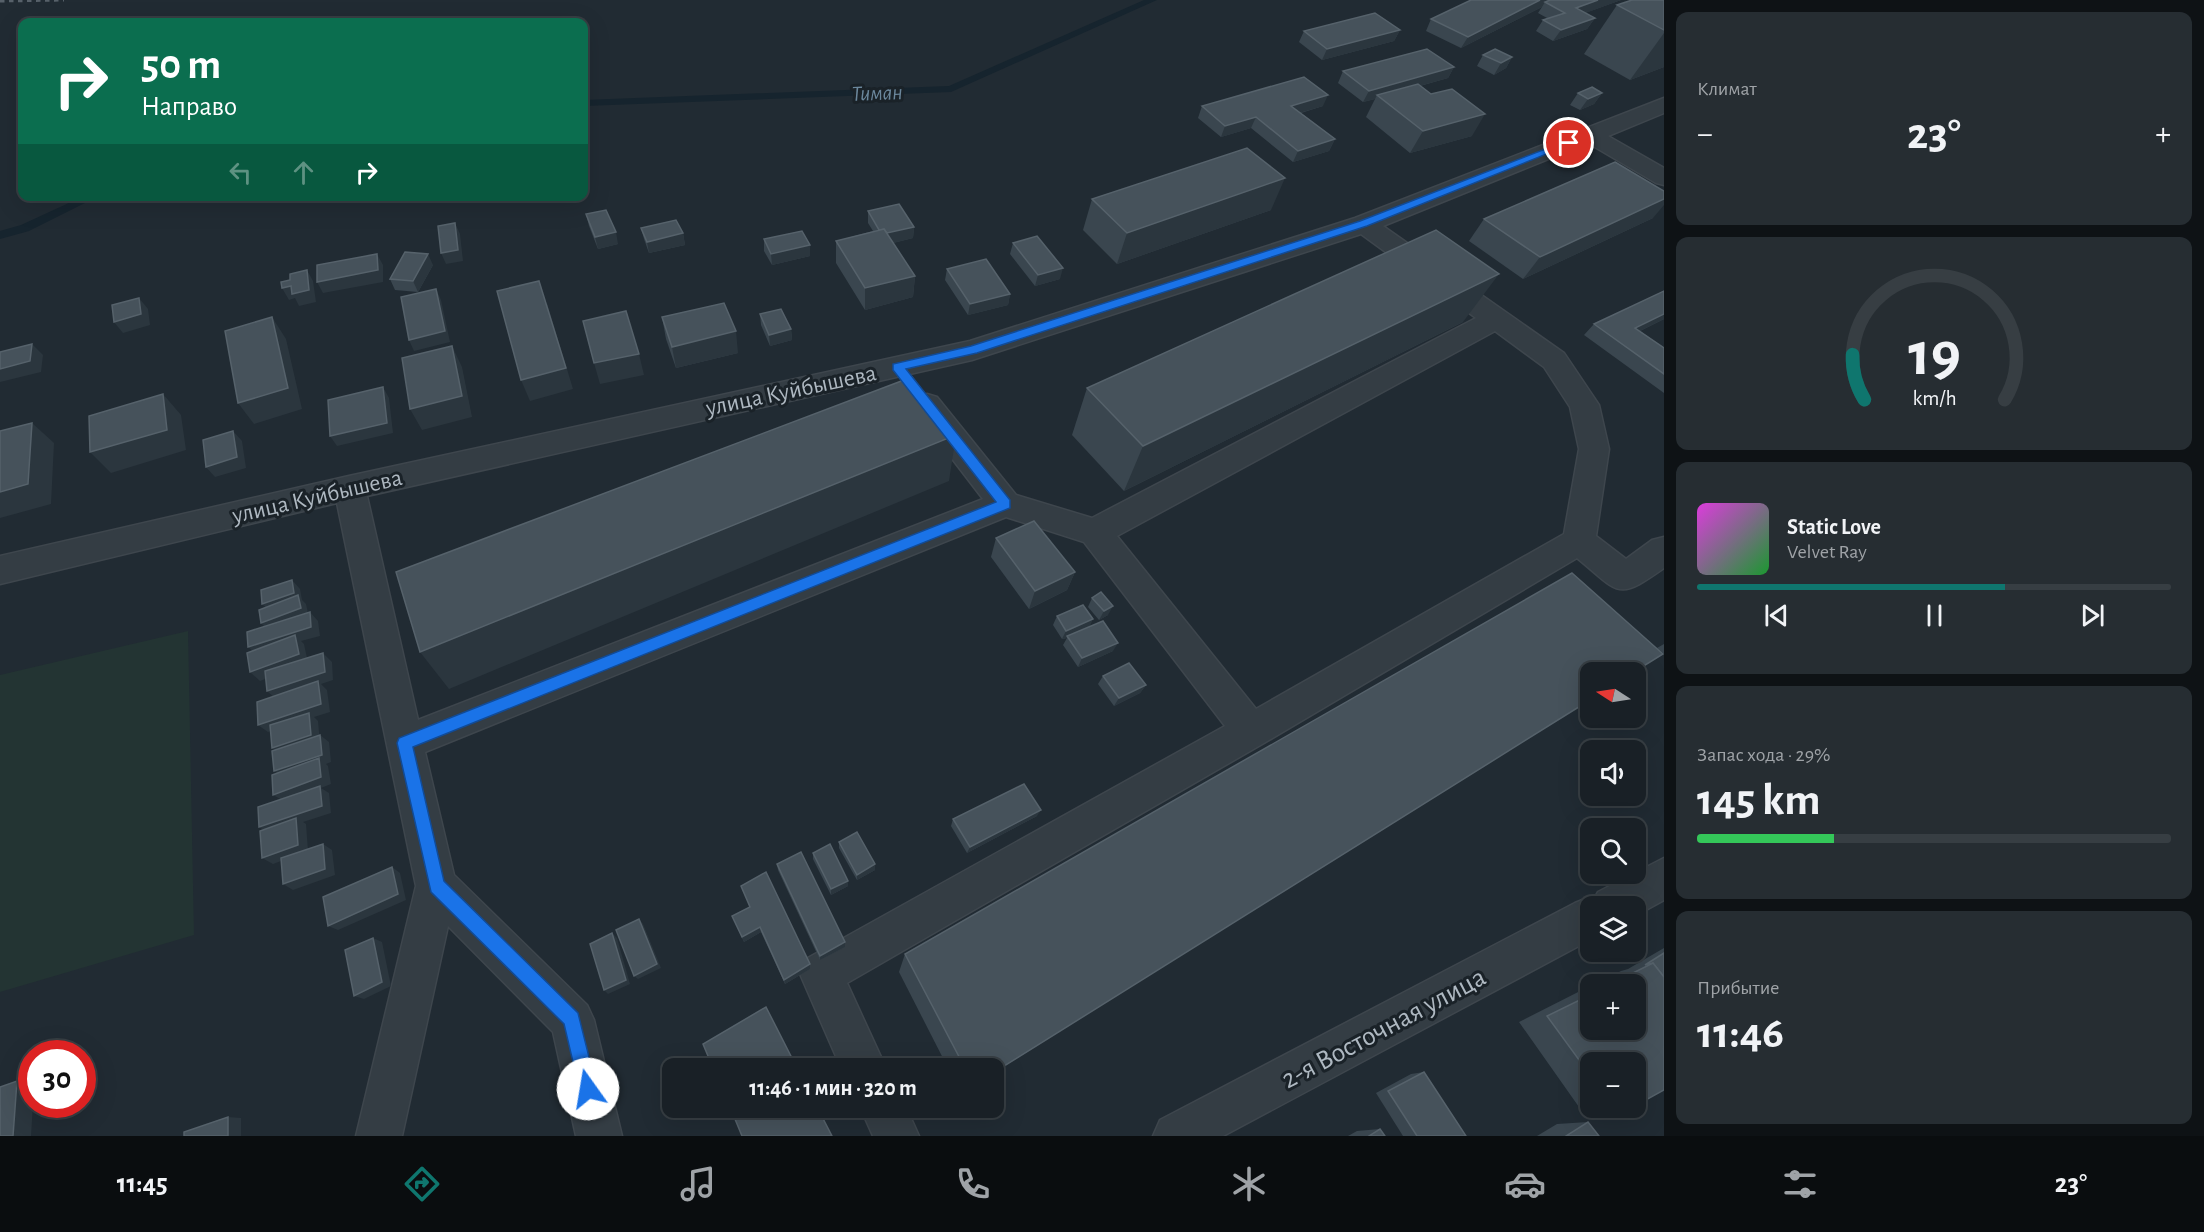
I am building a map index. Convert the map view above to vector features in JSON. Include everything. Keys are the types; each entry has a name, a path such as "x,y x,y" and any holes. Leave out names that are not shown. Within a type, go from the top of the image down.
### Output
{"street":[{"name":"улица Куйбышева","path":"0,570 348,488 972,350 1364,224 1664,105"},
{"path":"1590,135 1664,178"},
{"path":"1364,224 1554,360 1584,405 1594,449 1580,541"},
{"path":"1095,532 1496,320"},
{"path":"897,367 1005,504 1095,532 1251,731"},
{"path":"348,488 436,886 379,1136"},
{"path":"405,743 1005,504"},
{"path":"1580,541 1625,577 1664,550"},
{"path":"859,1058 820,974 1251,731 1580,541"},
{"path":"1631,896 1664,879"},
{"path":"436,886 572,1020 599,1136"},
{"name":"2-я Восточная улица","path":"1176,1136 1580,923"},
{"path":"888,1118 896,1136"}],"shaded area":[{"path":"188,631 194,935 0,992 0,675"}],"building":[{"path":"1471,0 1540,0 1468,37 1431,19"},
{"path":"1550,0 1598,0 1576,8 1595,18 1561,30 1543,20 1565,13 1545,2"},
{"path":"1632,0 1664,0 1664,30 1617,5"},
{"path":"1375,13 1400,30 1327,49 1304,31"},
{"path":"1427,49 1454,67 1369,91 1343,71"},
{"path":"1495,49 1512,57 1501,63 1483,55"},
{"path":"1304,77 1328,95 1291,106 1335,139 1298,151 1256,117 1225,126 1202,106"},
{"path":"1418,84 1431,94 1452,89 1485,114 1423,131 1377,95"},
{"path":"1592,87 1602,93 1588,99 1578,93"},
{"path":"1247,148 1285,178 1127,233 1092,199"},
{"path":"1615,162 1664,191 1664,199 1540,257 1484,219"},
{"path":"899,204 914,227 887,233 884,229 879,230 868,211"},
{"path":"606,210 616,232 595,237 586,214"},
{"path":"676,220 683,233 647,242 641,228"},
{"path":"455,223 458,250 441,253 438,226"},
{"path":"884,229 915,276 865,288 836,241"},
{"path":"1436,230 1499,274 1143,446 1087,388"},
{"path":"802,231 810,245 771,254 764,239"},
{"path":"1037,236 1063,268 1038,275 1013,243"},
{"path":"405,252 428,254 413,281 390,279"},
{"path":"377,254 378,270 317,282 317,265"},
{"path":"986,259 1010,294 970,304 947,269"},
{"path":"307,270 309,290 292,294 291,286 282,288 281,282 290,280 290,274"},
{"path":"539,281 566,368 521,380 497,291"},
{"path":"436,289 445,331 409,340 401,297"},
{"path":"1664,291 1664,314 1635,328 1664,348 1664,374 1594,324"},
{"path":"139,298 141,314 114,322 112,305"},
{"path":"724,303 736,331 672,347 662,317"},
{"path":"781,309 791,329 769,335 760,314"},
{"path":"626,311 639,354 594,363 583,321"},
{"path":"272,317 288,388 238,403 225,331"},
{"path":"32,344 30,361 0,369 0,352"},
{"path":"452,346 462,396 410,409 402,358"},
{"path":"912,377 956,435 420,652 396,572"},
{"path":"383,387 387,423 330,436 328,400"},
{"path":"163,394 167,430 90,452 89,416"},
{"path":"32,423 28,484 0,492 0,431"},
{"path":"233,431 237,457 206,467 203,440"},
{"path":"1034,521 1075,572 1035,591 996,538"},
{"path":"1572,573 1663,654 1646,665 1646,662 1580,662 1580,706 1004,1066 1004,1058 960,1058 905,954"},
{"path":"292,580 294,593 262,604 261,590"},
{"path":"1101,592 1113,606 1104,611 1092,598"},
{"path":"298,595 301,608 261,623 259,610"},
{"path":"1083,605 1093,619 1066,631 1057,616"},
{"path":"310,612 311,627 248,647 247,632"},
{"path":"1103,621 1118,643 1082,658 1067,636"},
{"path":"295,635 299,654 250,672 247,653"},
{"path":"323,653 325,672 267,691 265,671"},
{"path":"1129,663 1146,685 1119,698 1103,676"},
{"path":"318,681 321,704 258,725 257,702"},
{"path":"309,713 311,735 272,748 270,725"},
{"path":"320,735 322,755 274,771 272,751"},
{"path":"319,758 321,777 273,795 272,775"},
{"path":"1024,784 1041,810 970,847 953,819"},
{"path":"320,786 322,806 259,827 258,807"},
{"path":"296,818 298,845 262,858 260,831"},
{"path":"857,832 875,864 857,875 839,842"},
{"path":"323,844 325,869 283,884 281,858"},
{"path":"830,844 848,881 831,889 813,853"},
{"path":"801,852 845,942 820,956 777,864"},
{"path":"392,867 398,894 328,926 323,897"},
{"path":"766,872 810,964 784,980 760,927 742,937 732,916 750,907 741,886"},
{"path":"639,919 657,964 634,976 616,930"},
{"path":"612,933 626,980 604,990 590,944"},
{"path":"373,938 382,982 354,996 345,950"},
{"path":"1664,953 1664,977 1653,963 1645,965"},
{"path":"1653,963 1664,977 1664,1090 1646,1100 1646,1052 1580,1052 1580,1061 1547,1016 1580,1000 1580,1040 1646,1040 1646,974 1631,974"},
{"path":"766,1007 792,1058 709,1058 703,1044"},
{"path":"1424,1072 1466,1136 1417,1136 1388,1091"},
{"path":"17,1081 13,1136 0,1136 0,1087"},
{"path":"228,1117 228,1136 184,1136 184,1132"},
{"path":"735,1118 823,1118 832,1136 742,1136"},
{"path":"1588,1122 1599,1136 1566,1136"},
{"path":"1380,1129 1385,1136 1369,1136"}],"waterway":[{"name":"Тиман","path":"588,103 951,89 1152,0"},
{"name":"Тиман","path":"0,235 25,228 83,201"}],"railway":[{"path":"0,1 64,0"}],"route":[{"path":"588,1089 572,1020 436,886 405,743 1005,504 897,367 972,350 1364,224 1569,143"}]}
